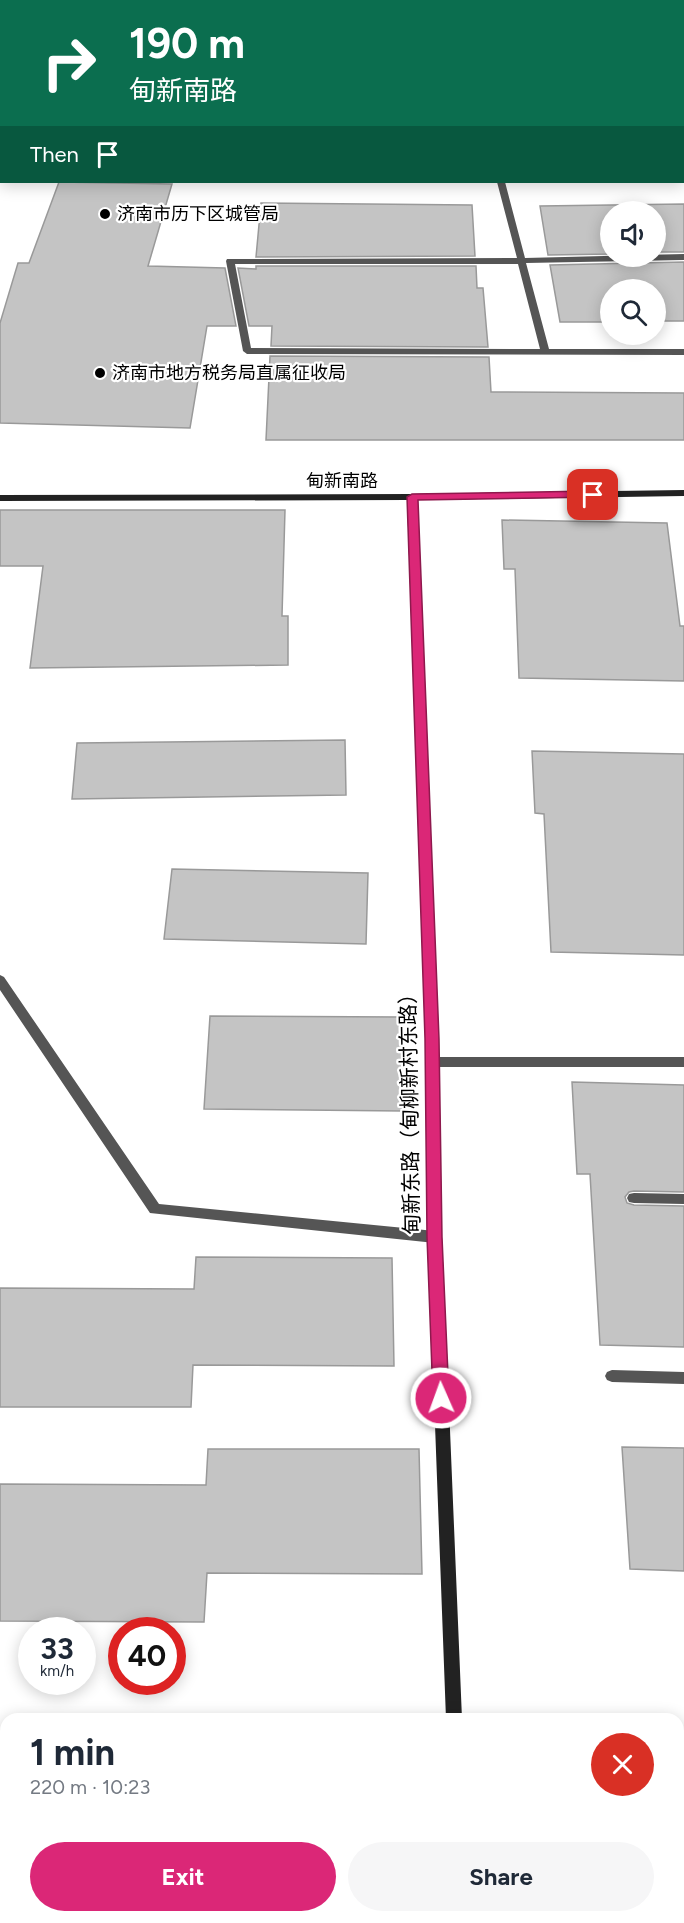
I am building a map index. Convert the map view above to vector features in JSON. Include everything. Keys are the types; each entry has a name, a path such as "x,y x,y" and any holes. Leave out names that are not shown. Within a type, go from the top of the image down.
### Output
{"street":[{"path":"501,183 545,352"},
{"path":"684,257 521,261 230,261 247,351 684,352"},
{"name":"甸新南路","path":"0,498 412,497 684,493"},
{"name":"甸新东路（甸柳新村东路）","path":"412,497 433,1062 435,1237 454,1713"},
{"path":"0,980 155,1209 435,1237"},
{"path":"433,1062 684,1062"},
{"path":"634,1198 684,1200"},
{"path":"612,1376 684,1378"}],"building":[{"name":"济南市地方税务局直属征收局","path":"59,183 172,184 148,266 225,268 236,326 207,326 190,428 0,423 0,323 18,263 29,263"},
{"path":"261,203 472,205 475,256 256,257"},
{"path":"666,204 684,204 684,252 666,252"},
{"path":"600,205 600,254 548,255 540,206"},
{"path":"666,262 684,262 684,321 666,321 666,279 600,279 600,322 560,322 550,265 600,264 600,267 666,267"},
{"path":"256,266 476,266 477,288 483,288 488,347 271,346 272,326 249,326 238,268 256,269"},
{"path":"270,356 489,357 491,392 684,393 684,440 266,440"},
{"path":"0,510 285,510 282,616 288,616 288,665 30,668 43,566 0,566"},
{"path":"502,520 667,523 680,626 684,626 684,681 519,678 515,569 504,569"},
{"path":"345,740 346,795 72,799 77,743"},
{"path":"532,751 684,754 684,955 551,952 544,814 535,813"},
{"path":"172,869 368,873 366,944 164,939"},
{"path":"210,1016 401,1017 402,1111 204,1109"},
{"path":"572,1082 684,1085 684,1192 634,1191 629,1192 625,1197 627,1203 634,1205 684,1206 684,1347 600,1345 590,1174 577,1174"},
{"path":"196,1257 392,1258 394,1366 193,1365 191,1407 0,1407 0,1288 194,1289"},
{"path":"622,1447 684,1448 684,1571 630,1569"},
{"path":"208,1449 419,1449 422,1574 207,1573 204,1622 186,1622 186,1617 108,1617 108,1622 96,1621 96,1617 18,1617 18,1621 0,1621 0,1484 206,1485"}],"place":[{"name":"济南市历下区城管局","path":"105,214"},
{"name":"济南市地方税务局直属征收局","path":"100,373"}],"route":[{"path":"441,1398 435,1237 432,1039 412,497 593,495"}]}
